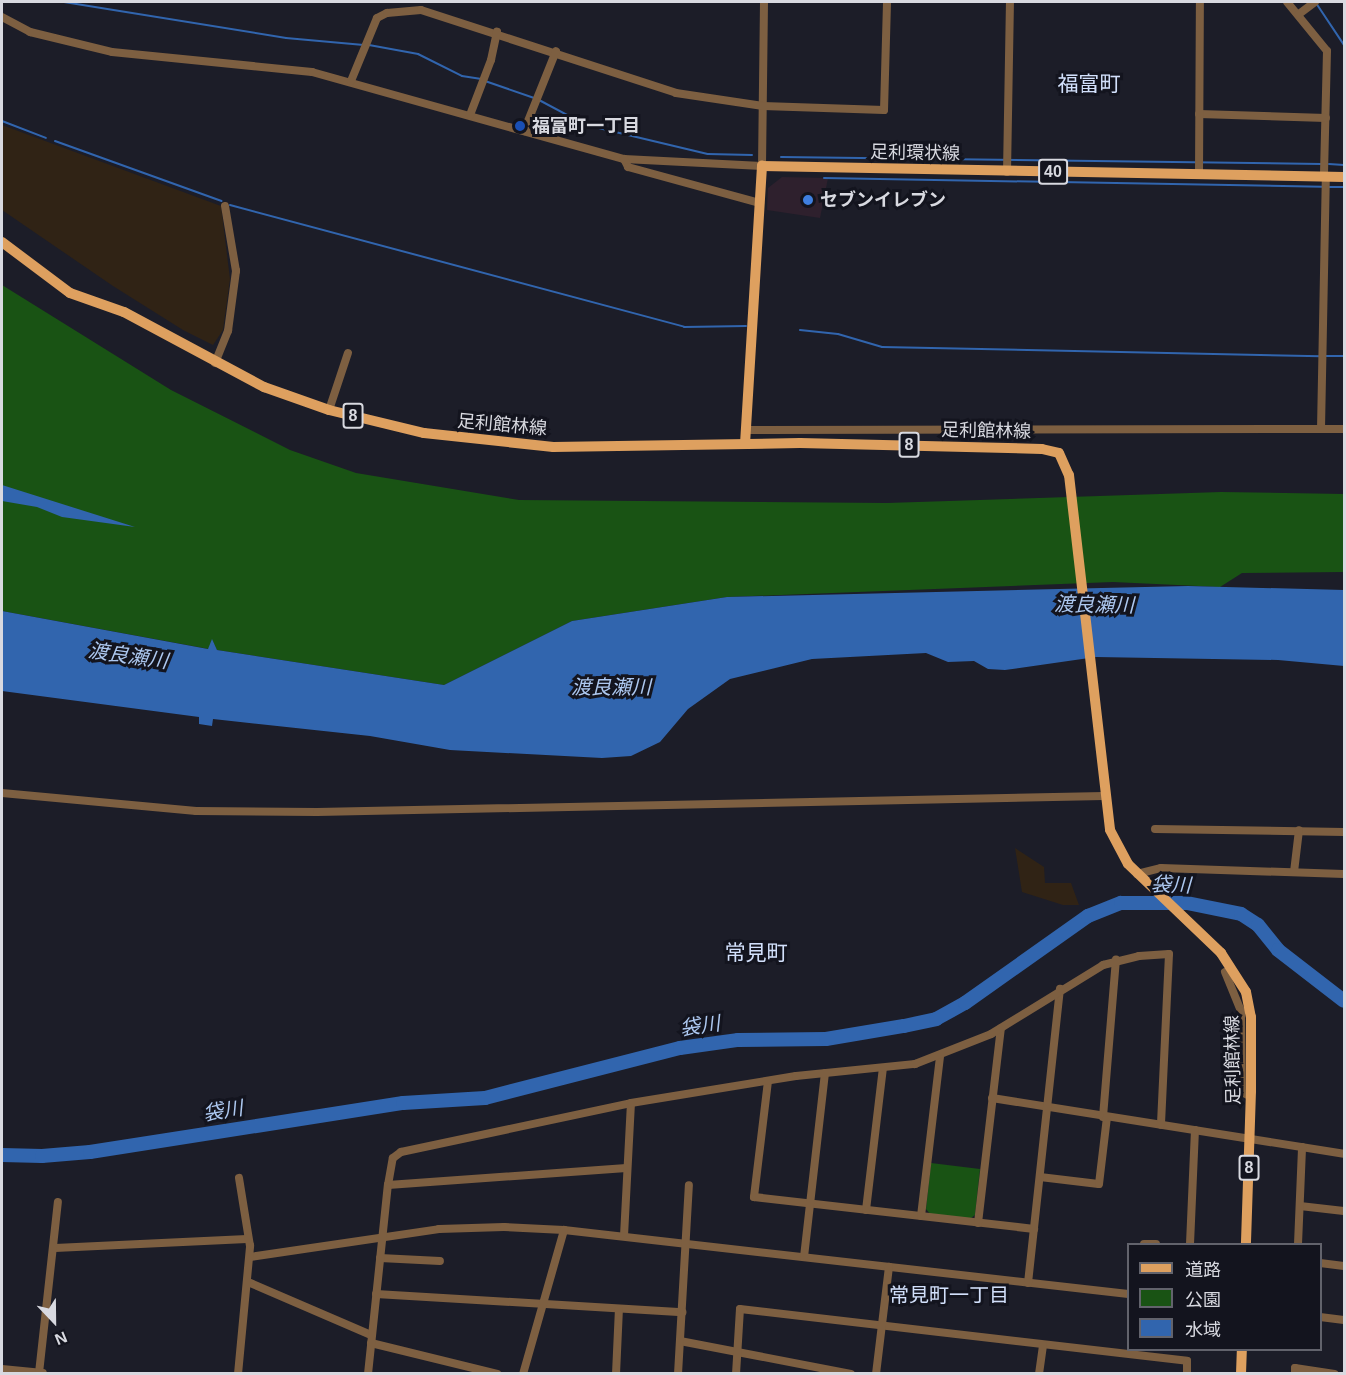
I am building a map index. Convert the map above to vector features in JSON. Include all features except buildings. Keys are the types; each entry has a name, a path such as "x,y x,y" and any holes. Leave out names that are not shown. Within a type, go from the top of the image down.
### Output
{"main road":[{"name":"足利環状線","path":"762,166 1344,177"},
{"path":"745,444 762,166"},
{"name":"足利館林線","path":"2,242 70,292 123,312 215,363 264,387 329,410 424,433 519,445 745,444 1048,449 1059,453 1067,465 1104,792 1113,839 1138,875 1221,953 1240,978 1249,1004 1251,1097 1246,1243"},
{"path":"1241,1374 1242,1351"}],"street":[{"path":"431,11 432,2"},
{"path":"2,17 51,39 112,52 278,67 351,81 624,159 762,166 764,2"},
{"path":"351,81 377,18 387,13 431,11 676,93 763,106 884,110 887,2"},
{"path":"1007,172 1010,2"},
{"path":"1199,174 1200,2"},
{"path":"1287,2 1327,51 1321,429"},
{"path":"1299,14 1314,2"},
{"path":"470,115 491,60 496,32"},
{"path":"524,131 556,51"},
{"path":"1199,114 1326,118"},
{"path":"624,159 628,167 760,203"},
{"path":"215,363 228,331 236,271 225,206"},
{"path":"329,410 348,353"},
{"path":"746,430 1344,429"},
{"path":"2,793 196,811 318,812 1104,792"},
{"path":"1155,829 1344,832"},
{"path":"1294,872 1299,830"},
{"path":"1138,875 1161,868 1344,874"},
{"path":"368,1374 388,1185 393,1158 401,1152 631,1103 825,1073 883,1068 940,1056 1001,1028 1060,989 1116,960 1169,954 1161,1125"},
{"path":"1040,1177 1099,1184 1116,960"},
{"path":"1225,972 1240,1004 1242,1092 1251,1097"},
{"path":"1028,1283 1060,989"},
{"path":"978,1223 1001,1028"},
{"path":"921,1216 940,1056"},
{"path":"866,1210 883,1068"},
{"path":"804,1257 825,1073"},
{"path":"768,1081 754,1197 1034,1229"},
{"path":"992,1098 1344,1154"},
{"path":"624,1236 631,1103"},
{"path":"1190,1243 1194,1130"},
{"path":"1298,1243 1302,1147"},
{"path":"388,1185 626,1168"},
{"path":"238,1374 250,1257 239,1178"},
{"path":"678,1374 689,1185"},
{"path":"39,1373 55,1248 58,1202"},
{"path":"1300,1206 1344,1211"},
{"path":"250,1257 472,1227 564,1230 1127,1294"},
{"path":"523,1374 564,1230"},
{"path":"55,1248 247,1239"},
{"path":"380,1258 440,1261"},
{"path":"1322,1263 1344,1266"},
{"path":"876,1374 889,1267"},
{"path":"248,1282 370,1338 497,1374"},
{"path":"375,1294 682,1312"},
{"path":"616,1374 619,1308"},
{"path":"736,1374 740,1309 1043,1345 1132,1352 1187,1361 1187,1374"},
{"path":"1322,1317 1344,1320"},
{"path":"680,1341 851,1374"},
{"path":"1039,1374 1043,1345"},
{"path":"1295,1374 1295,1368 1335,1374"},
{"path":"2,1369 44,1374"}],"shaded area":[{"path":"2,125 221,206 230,279 223,330 213,345 183,330 113,286 2,210"},
{"path":"782,177 828,178 820,218 767,210 768,188"},
{"path":"1015,848 1044,867 1045,883 1071,883 1079,905 1063,905 1022,892"}],"green space":[{"path":"2,285 171,390 290,450 356,473 519,500 887,503 1221,492 1344,494 1344,572 1242,573 1220,587 1113,582 727,597 572,621 444,685 217,650 212,640 209,649 2,611"},
{"path":"931,1163 980,1169 975,1215 970,1219 931,1215 926,1209"}],"water":[{"path":"2,485 135,527 62,517 37,507 2,501"},
{"name":"渡良瀬川","path":"1188,586 1344,590 1344,666 1278,660 1096,657 1005,670 988,669 974,661 948,662 926,653 812,659 730,679 688,709 660,742 631,756 602,758 450,750 370,736 213,719 212,726 199,724 199,717 2,691 2,611 208,649 212,639 217,650 444,685 572,621 727,597"}],"waterway":[{"path":"64,2 286,38 364,45"},
{"path":"1316,3 1344,45"},
{"path":"369,45 418,54 462,76 480,79"},
{"path":"485,81 534,98"},
{"path":"539,100 586,125 708,154 752,155"},
{"path":"2,121 46,138"},
{"path":"55,141 222,201"},
{"path":"781,157 1321,164"},
{"path":"1329,164 1344,165"},
{"path":"824,178 1322,187"},
{"path":"1329,187 1344,187"},
{"path":"230,205 684,327 746,326"},
{"path":"800,330 838,334 882,347 1321,356"},
{"path":"1326,356 1344,356"},
{"name":"袋川","path":"2,1155 42,1156 90,1152 403,1103 485,1098 680,1048 738,1040 826,1039 936,1019 965,1003 1088,916 1121,903 1187,903 1241,914 1258,925 1278,950 1344,1001"}],"place":[{"name":"福富町一丁目","path":"520,126"},
{"name":"セブンイレブン","path":"808,200"}],"district":[{"name":"福富町","path":"1089,84"},
{"name":"常見町","path":"756,953"},
{"name":"常見町一丁目","path":"949,1295"}]}
